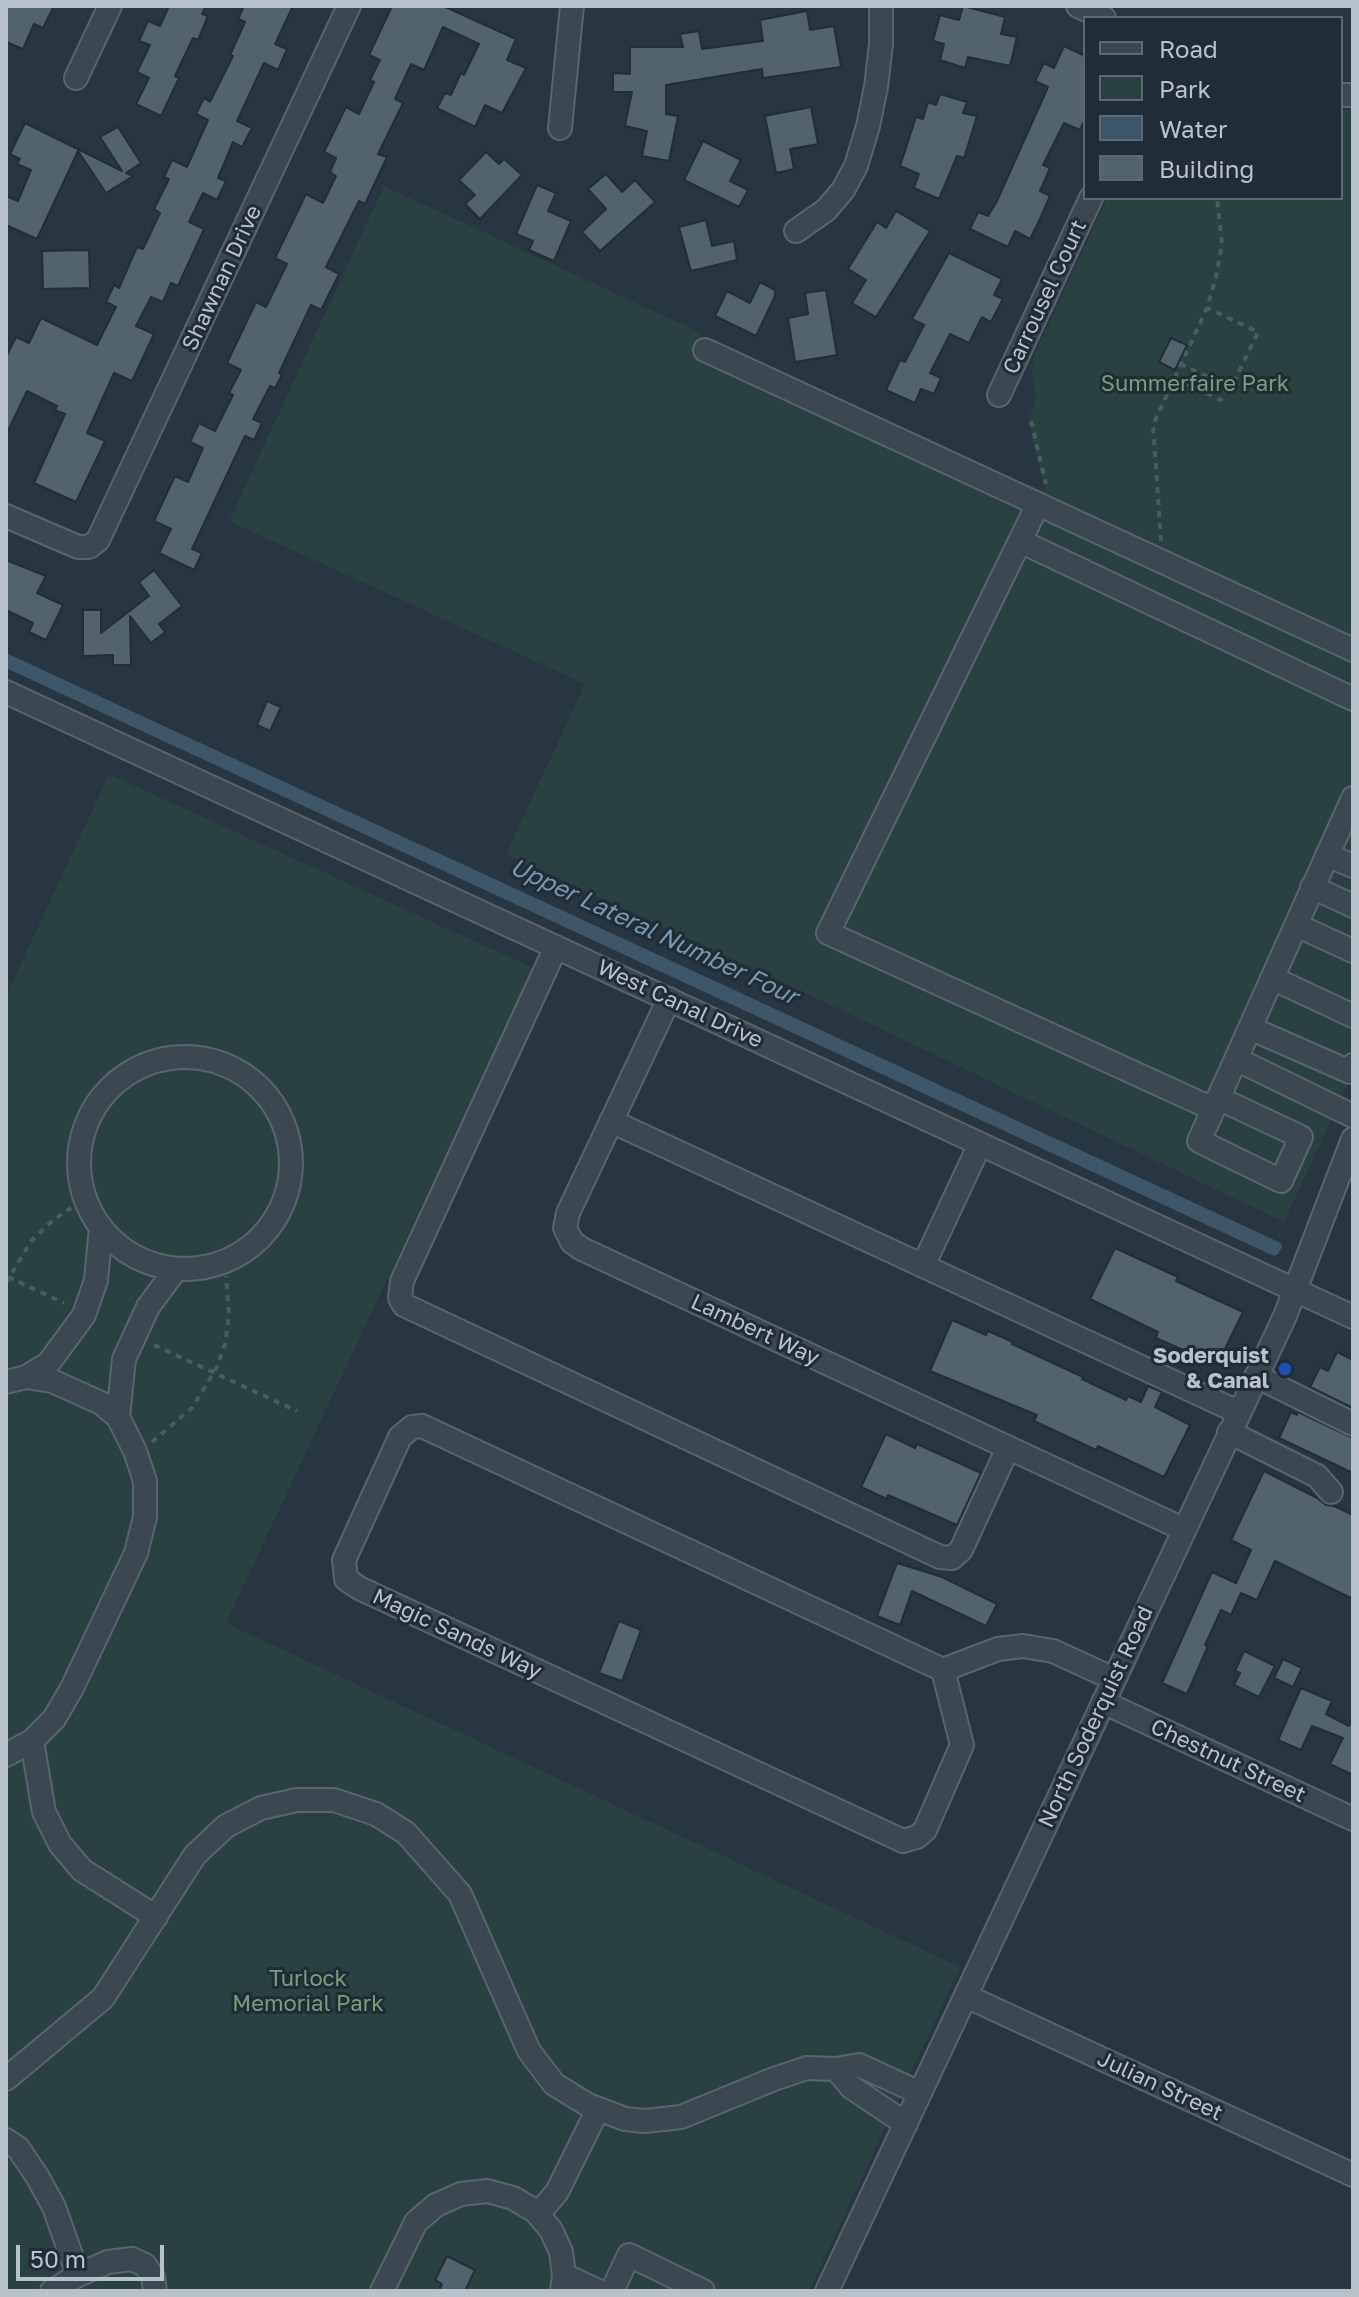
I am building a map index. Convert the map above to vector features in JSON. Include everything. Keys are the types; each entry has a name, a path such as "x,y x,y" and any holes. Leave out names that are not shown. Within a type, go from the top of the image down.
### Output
{"street":[{"path":"76,78 110,6"},
{"name":"Shawnan Drive","path":"6,516 78,547 89,547 98,540 349,6"},
{"path":"560,128 572,6"},
{"path":"796,231 826,210 843,190 856,166 874,97 881,44 881,6"},
{"path":"1078,6 1100,16"},
{"name":"Carrousel Court","path":"999,395 1090,200"},
{"path":"705,350 1353,650"},
{"path":"1038,504 828,933 1216,1103 1353,798"},
{"path":"1020,541 1353,699"},
{"name":"West Canal Drive","path":"6,692 1353,1317"},
{"path":"1327,855 1353,866"},
{"path":"1312,887 1353,906"},
{"path":"1296,925 1353,951"},
{"path":"556,947 402,1281 400,1298 404,1305 940,1557 952,1558 961,1550 1008,1448"},
{"path":"1272,978 1353,1016"},
{"name":"Lambert Way","path":"669,999 566,1218 566,1233 576,1246 1183,1529"},
{"path":"1250,1028 1350,1072 1353,1065"},
{"path":"168,1058 199,1058 229,1066 255,1083 276,1107 289,1135 292,1166 287,1197 273,1225 251,1247 221,1263 176,1269 154,1265 134,1256 101,1227 86,1200 79,1170 81,1139 93,1110 112,1085 138,1068 168,1058"},
{"path":"1236,1059 1353,1116"},
{"path":"611,1121 923,1266 1233,1422 1317,1476 1331,1492"},
{"name":"North Soderquist Road","path":"827,2291 1296,1290 1353,1139"},
{"path":"923,1266 980,1144"},
{"path":"16,1379 48,1364 84,1315 96,1280 101,1227"},
{"path":"118,1417 124,1359 148,1307 176,1269"},
{"path":"1256,1376 1353,1424"},
{"path":"6,1755 32,1741 54,1719 72,1688 136,1553 145,1517 145,1481 135,1451 118,1417 101,1403 52,1381 16,1379"},
{"name":"Magic Sands Way","path":"422,1426 943,1670 962,1745 925,1830 917,1837 903,1841 359,1588 346,1579 344,1560 400,1437 412,1427 422,1426"},
{"path":"943,1670 998,1649 1023,1646 1053,1651 1114,1679"},
{"name":"Chestnut Street","path":"1103,1702 1353,1819"},
{"path":"32,1741 44,1812 60,1844 82,1870 156,1917"},
{"path":"6,2079 103,1998 195,1855 226,1826 261,1808 297,1800 334,1800 376,1814 406,1833 460,1894 529,2051 554,2084 598,2109 625,2119 645,2121 681,2117 807,2068 836,2069 859,2065 920,2093"},
{"name":"Julian Street","path":"966,1996 1353,2175"},
{"path":"836,2069 851,2087 906,2124"},
{"path":"538,2214 557,2192 598,2109"},
{"path":"6,2140 18,2148 54,2207 78,2275"},
{"path":"382,2291 416,2222 436,2205 461,2194 487,2191 513,2198 538,2214 551,2230 561,2252 563,2283 598,2291"},
{"path":"612,2291 629,2255 703,2291"},
{"path":"52,2291 108,2262 132,2259 145,2265 153,2277 155,2291"}],"path":[{"path":"1161,543 1153,425 1207,308 1221,251 1217,200"},
{"path":"1174,378 1221,400 1228,386 1233,384 1258,332 1207,308"},
{"path":"1180,364 1228,386"},
{"path":"1199,390 1205,376"},
{"path":"64,1303 7,1279 31,1241 71,1208"},
{"path":"148,1444 188,1412 214,1373 228,1326 226,1276"},
{"path":"154,1345 297,1411"}],"green space":[{"name":"Summerfaire Park","path":"1353,109 1353,1073 1284,1222 791,986 506,854 585,684 229,521 384,186 699,332 721,370 1016,508 1028,484 1045,491 1028,420 1036,400 1032,370 1034,356 1106,200 1343,200 1343,110"},
{"name":"Turlock Memorial Park","path":"109,774 533,968 226,1623 960,1967 809,2291 6,2291 6,996"}],"water":[{"path":"6,653 1281,1243 1282,1247 1274,1256 6,668"}],"building":[{"path":"6,6 54,6 43,28 34,24 23,49 6,42"},
{"path":"169,6 206,6 202,14 208,16 198,40 193,38 175,76 179,78 161,116 136,104 149,78 137,72 150,45 139,41 148,21 160,26"},
{"path":"244,6 293,6 275,44 287,49 278,70 264,63 237,121 252,128 242,147 233,142 218,178 226,181 217,200 203,193 189,222 204,229 178,286 171,283 163,302 151,297 136,326 154,334 132,381 114,373 87,433 105,441 76,502 34,483 65,414 55,410 57,406 27,391 6,435 6,357 16,337 29,343 41,318 97,345 116,307 106,302 114,285 119,288 137,247 143,249 160,213 154,209 169,179 164,177 172,160 187,167 208,120 196,114 204,98 210,102 233,56 230,55 245,22 238,19"},
{"path":"392,6 443,6 516,39 507,60 526,68 502,113 485,105 475,127 437,108 445,93 451,95 479,44 443,27 424,70 411,64 395,99 403,103 378,154 387,157 365,204 359,201 326,267 339,274 321,310 311,305 279,373 282,375 275,388 270,386 253,419 262,423 254,440 245,436 192,549 202,553 194,570 159,553 171,529 154,521 175,476 188,482 203,448 190,442 199,423 215,431 233,395 229,393 241,370 227,363 256,302 266,307 287,264 275,258 306,194 323,203 336,176 330,172 336,158 324,152 346,107 359,114 374,82 370,80 380,60 369,55"},
{"path":"963,6 1005,17 1001,34 1017,37 1010,66 968,57 965,68 940,60 944,44 933,41 940,15 959,20"},
{"path":"807,11 810,30 834,26 841,67 763,78 762,69 666,85 666,114 678,116 669,161 642,156 647,131 625,126 632,92 613,92 613,73 630,74 630,47 683,47 680,34 699,31 702,49 763,41 760,20"},
{"path":"1064,46 1083,55 1083,123 1080,130 1064,123 1043,165 1050,168 1040,191 1050,196 1039,221 1030,239 1015,231 1008,247 970,229 978,212 988,216 997,201 1048,87 1035,81 1044,63 1054,68"},
{"path":"940,94 967,102 963,113 977,116 964,158 957,156 939,199 914,188 919,174 900,166 916,117 923,119 928,102 936,105"},
{"path":"811,107 818,144 790,149 794,169 776,173 765,116"},
{"path":"25,123 122,171 100,137 118,127 141,163 126,173 133,176 106,193 78,151 37,239 6,225 6,196 18,201 31,170 17,164 20,159 10,154"},
{"path":"703,141 741,160 730,181 748,190 739,207 684,180"},
{"path":"486,152 499,164 504,159 522,175 480,219 465,204 475,195 459,180"},
{"path":"606,174 622,192 635,180 655,202 600,251 582,232 606,209 588,189"},
{"path":"537,185 556,193 548,211 571,221 554,261 529,250 533,241 516,234"},
{"path":"896,211 930,231 876,317 852,303 866,280 848,269 877,222 886,228"},
{"path":"706,220 712,246 734,241 737,260 691,271 679,227"},
{"path":"89,250 90,288 43,289 42,251"},
{"path":"949,253 1002,279 994,295 1003,299 991,322 982,317 969,343 950,334 930,373 941,378 934,394 921,389 915,403 886,390 900,360 905,362 924,325 912,319"},
{"path":"760,282 775,290 775,296 756,336 715,316 727,291 750,303"},
{"path":"826,290 837,355 795,362 788,318 808,314 805,293"},
{"path":"1171,338 1187,345 1175,370 1159,362"},
{"path":"6,560 46,576 37,593 63,605 46,640 29,632 33,623 6,610"},
{"path":"154,570 182,606 159,624 165,632 151,643 130,616 131,665 113,665 113,655 83,656 83,610 101,610 101,633 149,596 139,582"},
{"path":"267,701 281,707 270,731 257,725"},
{"path":"1115,1248 1243,1312 1217,1365 1156,1338 1158,1332 1090,1299"},
{"path":"952,1320 986,1335 988,1331 1013,1342 1126,1400 1128,1396 1141,1402 1148,1386 1162,1392 1155,1407 1190,1425 1164,1477 1034,1421 1037,1415 930,1371"},
{"path":"1337,1352 1353,1360 1353,1408 1310,1387 1320,1367 1328,1371"},
{"path":"1291,1412 1297,1415 1298,1412 1353,1438 1353,1473 1279,1438"},
{"path":"886,1434 915,1448 917,1444 981,1473 957,1525 888,1495 887,1499 861,1487"},
{"path":"1264,1471 1326,1505 1353,1515 1353,1599 1275,1561 1257,1600 1241,1593 1231,1615 1221,1610 1187,1694 1162,1683 1212,1572 1236,1583 1251,1550 1231,1540"},
{"path":"897,1563 942,1577 997,1604 986,1626 912,1591 900,1625 877,1616"},
{"path":"619,1621 641,1630 622,1681 599,1673"},
{"path":"1244,1651 1275,1666 1259,1697 1234,1685 1240,1673 1235,1671"},
{"path":"1283,1659 1302,1668 1293,1687 1274,1678"},
{"path":"1301,1688 1332,1701 1326,1714 1349,1726 1353,1717 1353,1775 1330,1764 1343,1738 1312,1726 1301,1750 1278,1740"},
{"path":"447,2256 475,2270 465,2291 439,2291 442,2284 435,2280"}],"place":[{"name":"Soderquist & Canal","path":"1285,1369"}],"water label":[{"name":"Upper Lateral Number Four","path":"654,932"}]}
